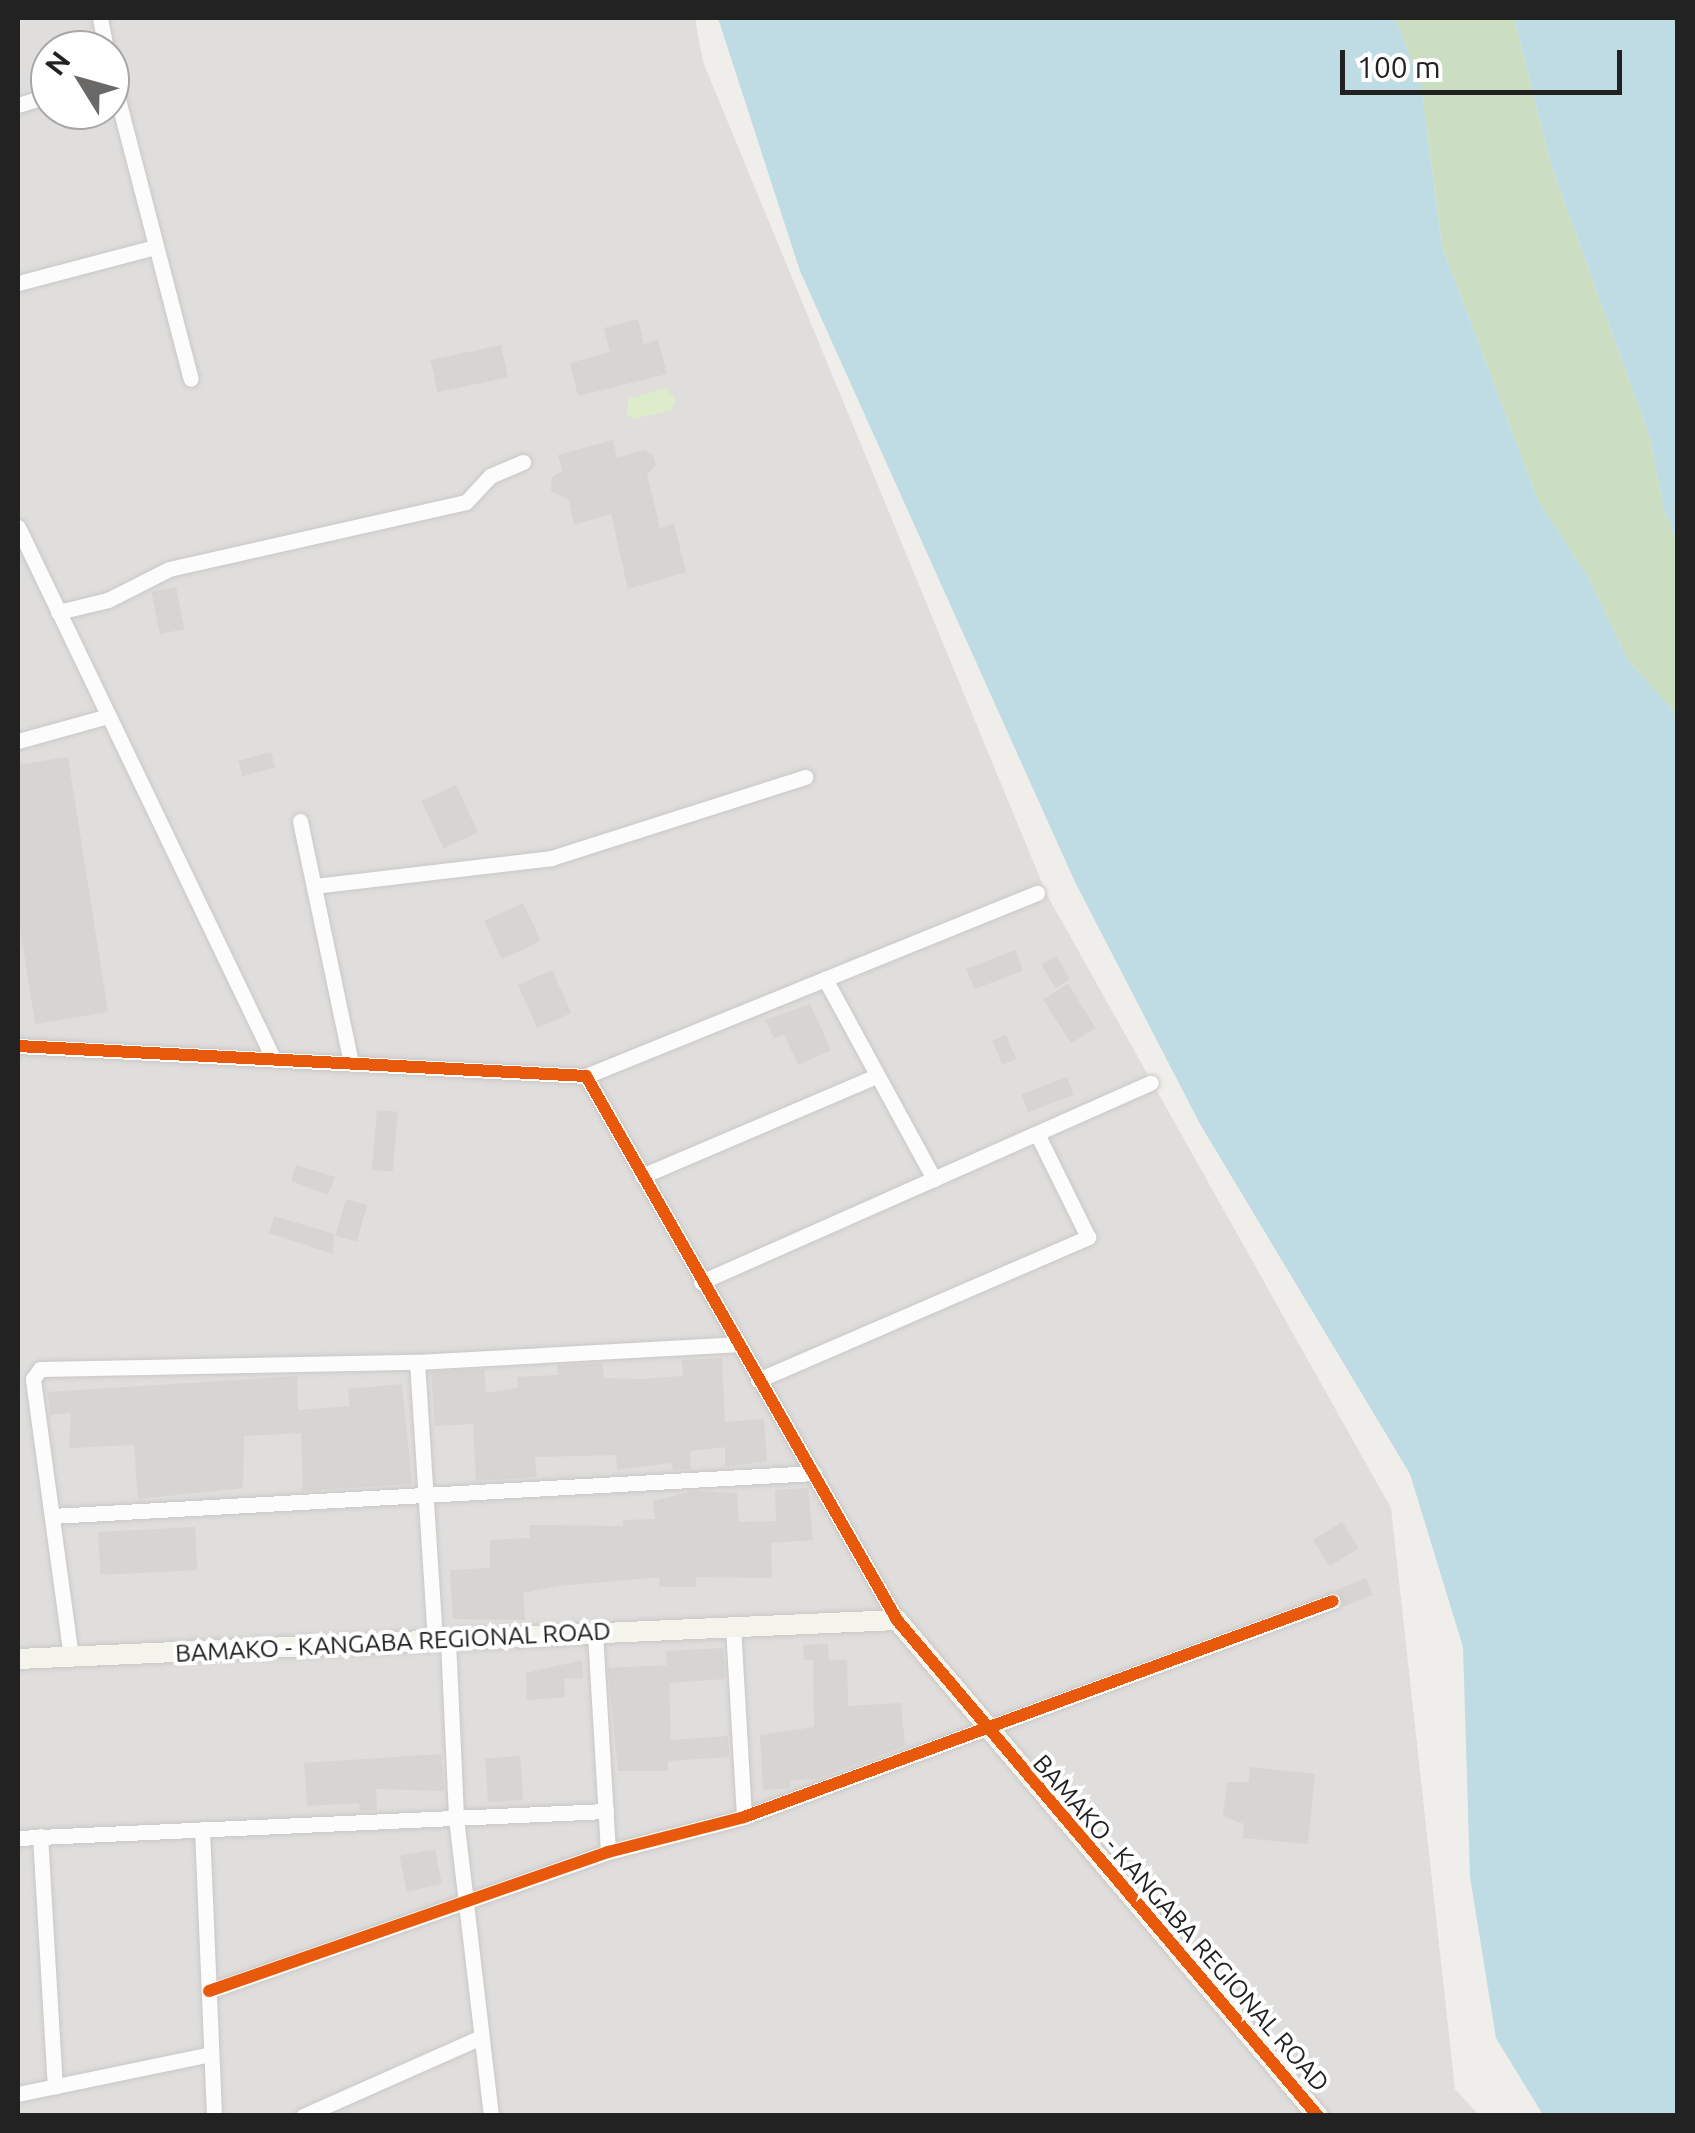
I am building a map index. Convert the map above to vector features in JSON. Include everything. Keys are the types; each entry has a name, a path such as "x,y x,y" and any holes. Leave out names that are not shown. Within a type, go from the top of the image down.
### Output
{"street":[{"path":"125,130 192,379"},
{"path":"18,283 155,246"},
{"path":"58,612 108,600 169,569 466,502 490,476 522,462"},
{"path":"18,527 24,555 58,612 274,1060"},
{"path":"18,742 108,716"},
{"path":"314,886 552,858 805,777"},
{"path":"300,821 351,1064"},
{"path":"18,1046 586,1076 1037,893"},
{"path":"825,979 934,1179"},
{"path":"586,1076 897,1620"},
{"path":"642,1176 877,1076"},
{"path":"701,1282 1151,1082"},
{"path":"758,1380 1088,1237 1036,1134"},
{"path":"72,1657 33,1379 40,1369 417,1362 736,1344"},
{"path":"417,1362 425,1495 456,1818 491,2116"},
{"path":"52,1516 814,1473"},
{"path":"209,1991 608,1852 744,1818 1333,1601"},
{"name":"BAMAKO - KANGABA REGIONAL ROAD","path":"18,1659 897,1620 983,1729 1318,2116"},
{"path":"733,1626 744,1818"},
{"path":"595,1633 608,1852"},
{"path":"18,1838 606,1811"},
{"path":"202,1829 214,2116"},
{"path":"40,1836 55,2086"},
{"path":"303,2116 482,2037"},
{"path":"18,2094 211,2054"}],"shaded area":[{"path":"18,18 695,18 703,62 1047,895 1391,1508 1455,2089 1479,2115 18,2115"}],"green space":[{"path":"1395,18 1514,18 1552,168 1650,438 1664,510 1677,541 1677,715 1628,660 1588,577 1538,500 1442,246 1421,85"},
{"path":"666,388 675,399 672,410 633,419 627,414 628,399"}],"water":[{"path":"718,18 1395,18 1421,85 1442,246 1538,500 1588,577 1628,660 1677,715 1677,2115 1543,2115 1496,2038 1470,1877 1463,1647 1410,1474 1200,1124 1075,882 800,271"},
{"path":"1514,18 1677,18 1677,541 1664,510 1650,438 1552,168"}],"building":[{"path":"638,319 644,344 658,340 667,374 578,396 570,363 610,352 604,328"},
{"path":"501,345 508,377 437,392 431,360"},
{"path":"613,440 617,458 644,450 653,455 656,465 647,475 660,528 674,524 686,572 628,589 611,514 574,525 569,500 551,491 552,477 562,471 558,455"},
{"path":"176,587 184,629 160,634 151,592"},
{"path":"271,752 275,767 242,776 238,761"},
{"path":"68,757 108,1012 35,1024 18,914 18,765"},
{"path":"456,785 478,832 444,848 422,801"},
{"path":"523,903 541,941 502,959 484,921"},
{"path":"1015,950 1023,971 974,989 966,969"},
{"path":"1056,956 1070,979 1055,988 1041,965"},
{"path":"552,970 571,1013 537,1028 518,985"},
{"path":"1068,984 1096,1028 1071,1043 1043,999"},
{"path":"810,1004 831,1050 798,1065 784,1034 774,1038 765,1020"},
{"path":"1006,1035 1016,1059 1002,1065 992,1041"},
{"path":"1067,1077 1074,1095 1028,1112 1021,1095"},
{"path":"377,1110 398,1112 393,1172 372,1170"},
{"path":"296,1165 335,1177 328,1195 291,1181"},
{"path":"346,1199 367,1205 357,1242 336,1236"},
{"path":"274,1216 334,1234 333,1254 269,1233"},
{"path":"722,1358 725,1422 764,1419 767,1461 725,1467 725,1447 690,1451 691,1469 673,1470 672,1463 617,1470 616,1455 535,1457 537,1477 476,1481 473,1424 435,1426 431,1372 484,1369 486,1393 518,1388 517,1377 558,1375 557,1365 602,1363 604,1378 641,1379 683,1376 682,1360"},
{"path":"297,1376 298,1410 350,1406 348,1389 402,1384 412,1484 303,1491 301,1433 244,1436 243,1488 138,1499 134,1445 69,1448 71,1413 50,1415 48,1392"},
{"path":"808,1488 813,1540 771,1543 772,1578 696,1577 696,1587 659,1587 660,1577 559,1586 523,1593 525,1620 453,1619 450,1570 490,1568 490,1540 530,1538 529,1525 623,1526 623,1520 655,1519 653,1501 693,1491 737,1493 739,1522 776,1521 775,1490"},
{"path":"1342,1522 1358,1548 1330,1566 1313,1540"},
{"path":"195,1527 197,1570 100,1575 98,1532"},
{"path":"1366,1578 1373,1595 1343,1607 1336,1590"},
{"path":"828,1644 829,1660 847,1660 848,1706 901,1703 905,1746 816,1779 791,1780 790,1788 763,1790 760,1735 814,1727 813,1660 804,1660 803,1645"},
{"path":"723,1648 725,1679 669,1683 671,1740 728,1736 729,1757 668,1761 668,1771 618,1771 608,1668 667,1665 666,1651"},
{"path":"582,1660 583,1678 564,1679 565,1697 527,1700 526,1673"},
{"path":"441,1754 444,1791 376,1789 377,1810 360,1811 359,1803 307,1806 304,1763"},
{"path":"520,1756 523,1800 488,1802 485,1758"},
{"path":"1250,1767 1315,1774 1308,1844 1243,1838 1244,1824 1223,1816 1227,1782 1249,1782"},
{"path":"435,1849 442,1884 407,1891 400,1856"}],"cycle path":[{"path":"18,1046 586,1076 897,1620 1318,2116"},
{"path":"209,1991 608,1852 744,1817 1333,1601"}]}
